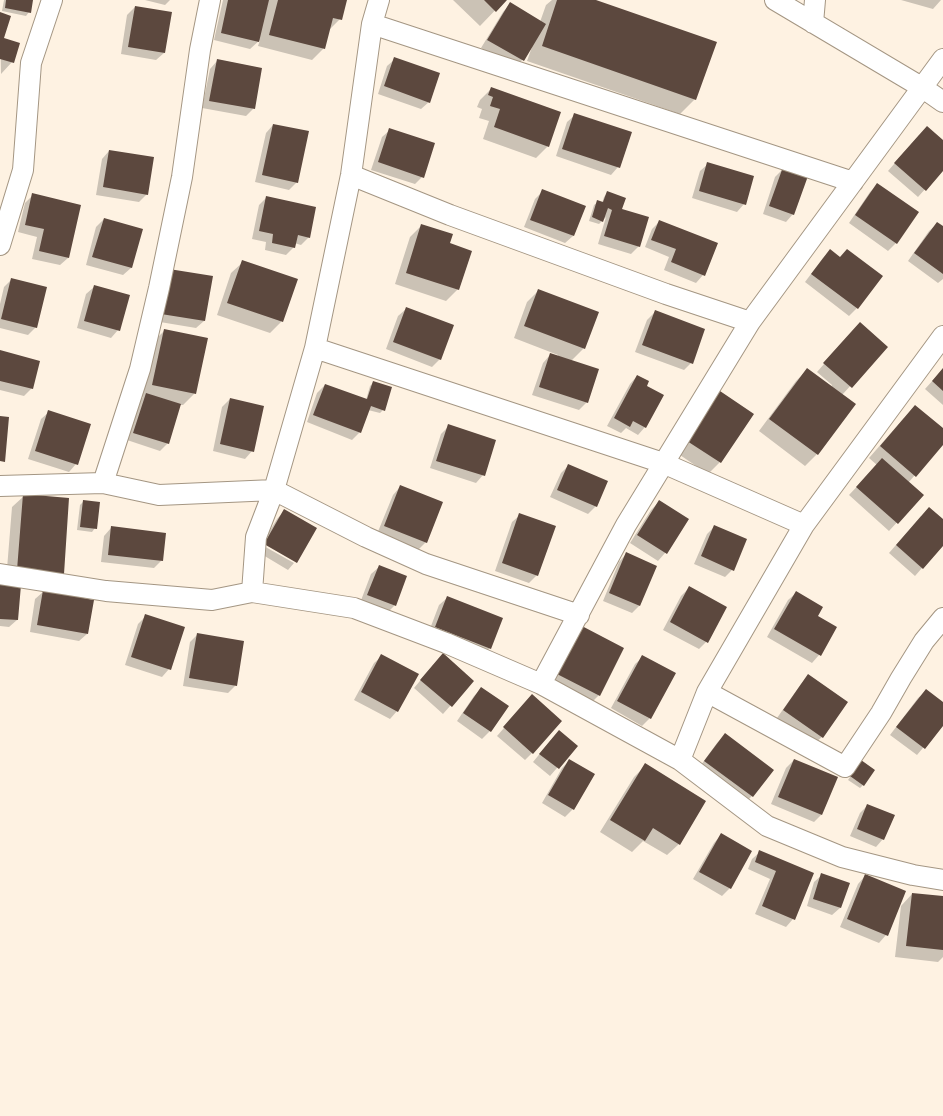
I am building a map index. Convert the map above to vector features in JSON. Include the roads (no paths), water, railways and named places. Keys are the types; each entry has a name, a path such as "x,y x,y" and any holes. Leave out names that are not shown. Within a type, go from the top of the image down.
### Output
{"street":[{"path":"0,245 23,170 31,63 52,0"},
{"path":"103,483 140,369 159,288 182,177 200,50 210,0"},
{"path":"252,592 256,537 274,490 315,348 351,175 372,24 380,0"},
{"path":"775,0 943,102"},
{"path":"813,23 815,0"},
{"path":"372,24 853,182"},
{"path":"541,684 626,525 750,322 943,59"},
{"path":"351,175 461,219 666,294 750,322"},
{"path":"680,760 707,692 804,525 943,336"},
{"path":"315,348 663,463 804,525"},
{"path":"0,486 103,483 159,495 274,490 366,537 426,564 579,615"},
{"path":"0,574 106,591 212,600 252,592 354,608 446,643 541,684 680,760 767,826 842,857 943,880"},
{"path":"707,692 845,767 881,713 924,641 943,618"}]}
